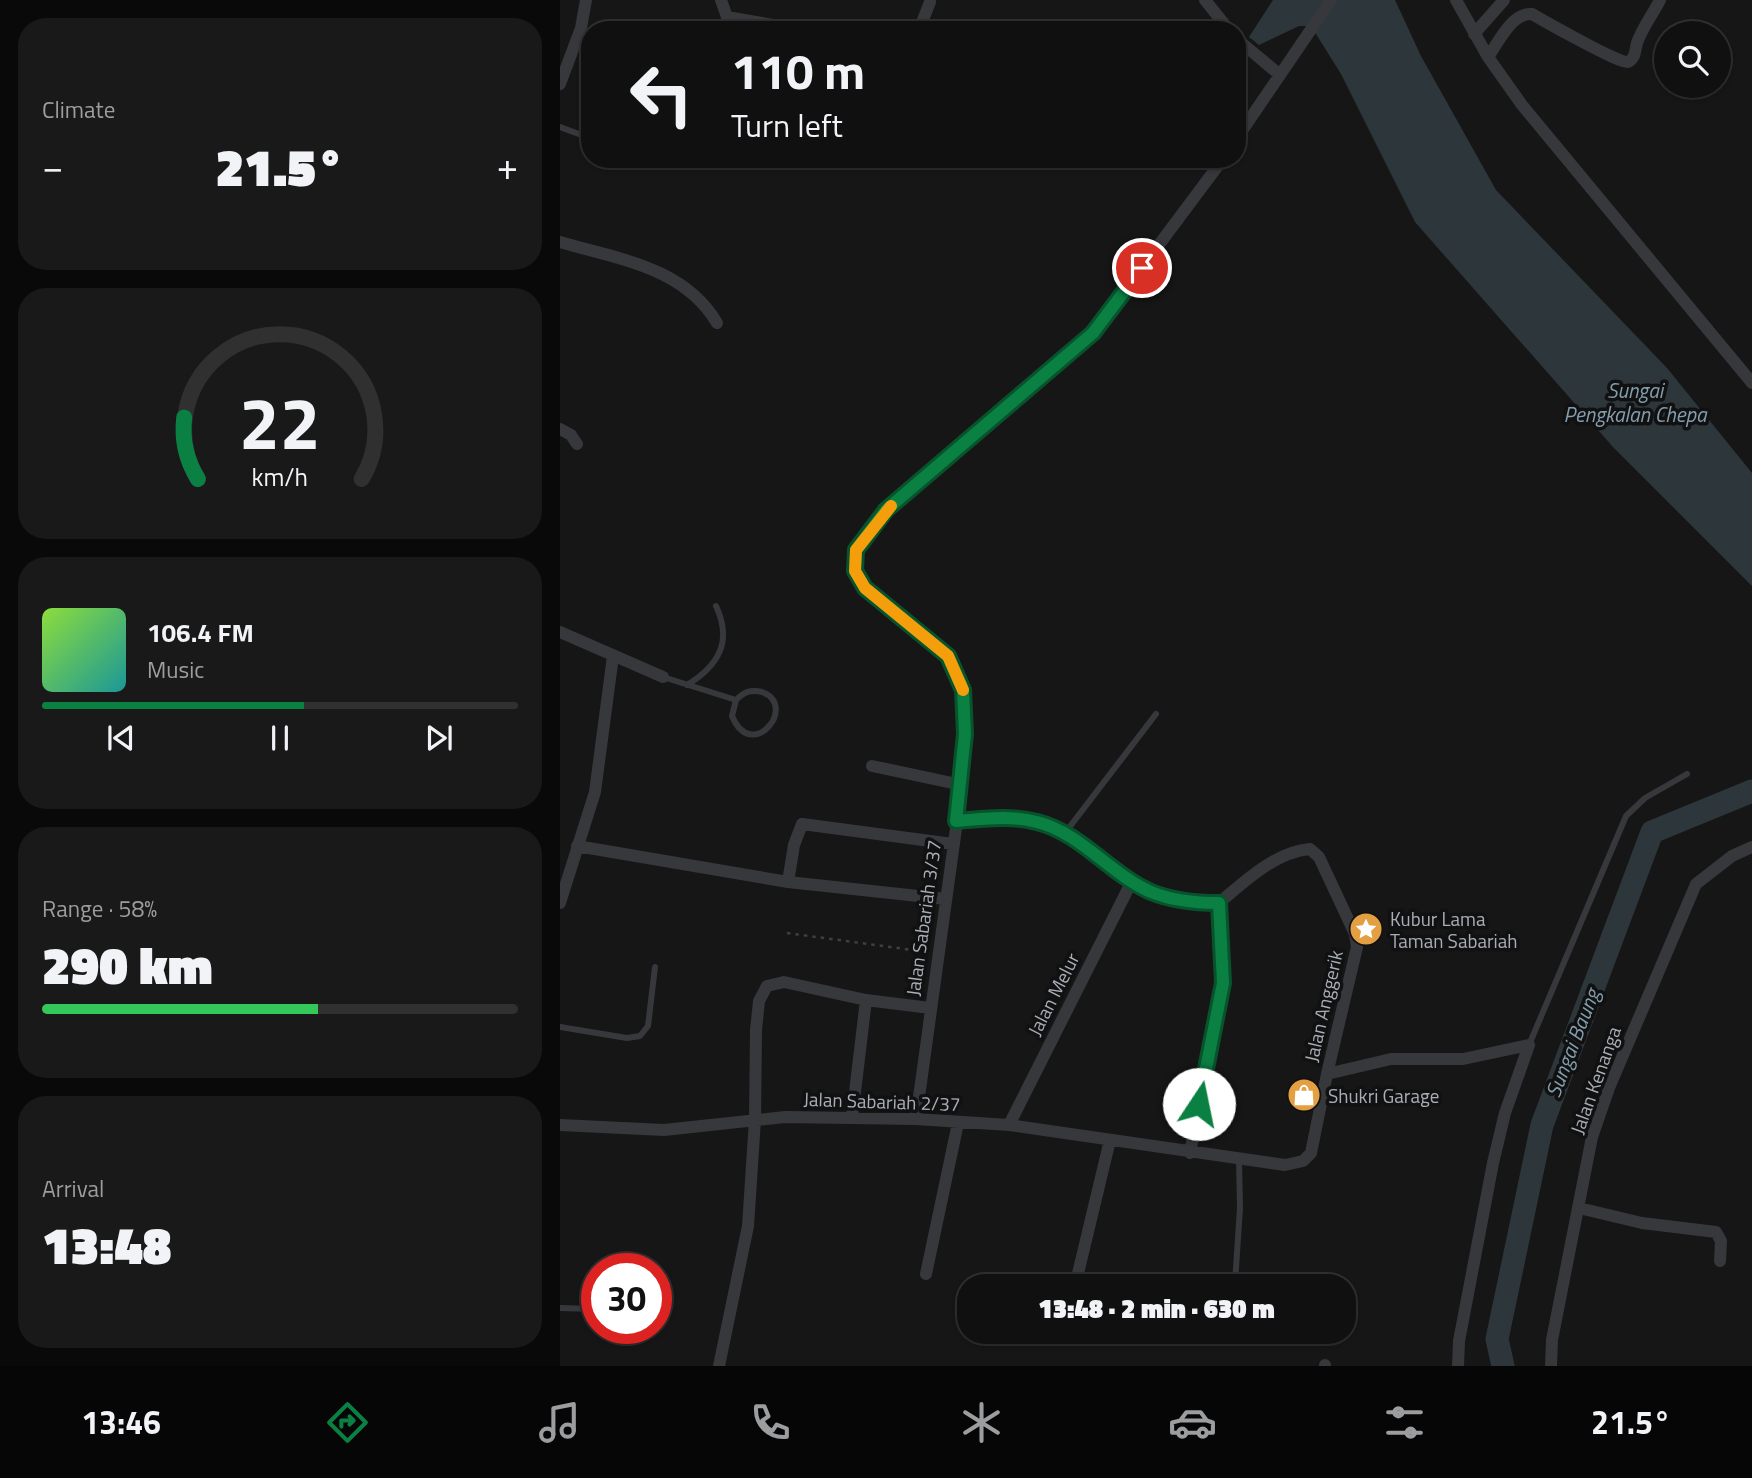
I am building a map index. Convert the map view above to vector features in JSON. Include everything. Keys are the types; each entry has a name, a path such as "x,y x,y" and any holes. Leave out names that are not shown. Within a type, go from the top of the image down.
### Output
{"street":[{"path":"582,21 586,0"},
{"path":"720,0 727,17 750,21"},
{"path":"1205,0 1222,21"},
{"path":"1246,125 1331,0"},
{"path":"1456,0 1488,57 1522,105 1752,383"},
{"path":"1474,34 1504,0"},
{"path":"1488,57 1517,17 1525,13 1532,14 1620,62 1628,62 1635,56 1637,42 1660,0"},
{"path":"923,21 930,2"},
{"path":"560,84 581,28"},
{"path":"1246,46 1280,75"},
{"name":"Jalan Sabariah 3/37","path":"916,1119 962,785 965,734 963,690 948,656 865,588 855,571 856,550 886,510 1093,333 1216,168"},
{"path":"560,242 655,270 677,281 695,293 717,324"},
{"path":"560,429 571,435 577,444"},
{"path":"560,632 663,677"},
{"path":"560,903 595,792 614,656"},
{"path":"872,766 962,785"},
{"path":"956,821 1008,817 1038,822 1065,833 1150,891 1175,900 1219,903 1223,983 1190,1153"},
{"path":"788,881 794,845 802,824 953,844"},
{"path":"577,846 788,881 946,899"},
{"name":"Jalan Kenanga","path":"1551,1366 1552,1340 1592,1137 1598,1119 1696,884 1732,856 1752,847"},
{"name":"Jalan Anggerik","path":"1219,903 1256,872 1289,854 1310,849 1319,857 1355,934 1357,947 1327,1074 1315,1141 1311,1153 1303,1161"},
{"name":"Jalan Melur","path":"1009,1125 1132,881"},
{"path":"719,1366 748,1226 755,1120 756,1030 759,1001 767,986 785,982 866,1000 930,1008"},
{"path":"852,1117 866,1000"},
{"path":"1327,1074 1391,1059 1463,1059 1529,1045"},
{"path":"1458,1366 1459,1341 1493,1163 1505,1113 1529,1045"},
{"name":"Jalan Sabariah 2/37","path":"560,1125 664,1130 755,1120 852,1117 916,1119 1009,1125 1285,1165 1303,1161"},
{"path":"926,1274 958,1123"},
{"path":"1078,1274 1110,1140"},
{"path":"1580,1208 1642,1223 1716,1232 1721,1241 1720,1261"}],"lane":[{"path":"560,127 581,135"},
{"path":"687,685 707,673 719,653 723,628 716,606"},
{"path":"663,677 736,700 750,691 767,695 774,703 776,715 773,724 760,734 741,731 732,716 736,700"},
{"path":"1065,833 1156,715"},
{"path":"1529,1045 1626,816 1645,798 1687,774"},
{"path":"560,1027 627,1038 640,1036 648,1026 655,967"},
{"path":"1236,1274 1240,1208 1239,1159"},
{"path":"560,1308 581,1309"}],"path":[{"path":"787,933 937,954"}],"water":[{"name":"Sungai Pengkalan Chepa","path":"1273,0 1395,0 1421,56 1496,190 1667,368 1752,473 1752,586 1613,447 1415,222 1341,74 1311,26 1299,26 1259,45 1249,37"}],"waterway":[{"name":"Sungai Baung","path":"1503,1366 1497,1339 1542,1125 1652,832 1752,791"}],"slow traffic":[{"path":"891,506 869,530 856,550 855,571 865,588 915,626 948,656 963,690"}],"place":[{"name":"Kubur Lama Taman Sabariah","path":"1366,929"},
{"name":"Shukri Garage","path":"1304,1095"}],"route":[{"path":"1142,268 1093,333 886,510 856,550 855,571 865,588 915,626 948,656 963,690 965,734 962,785 956,821 1008,817 1038,822 1065,833 1150,891 1191,903 1219,903 1223,983 1199,1104"}]}
